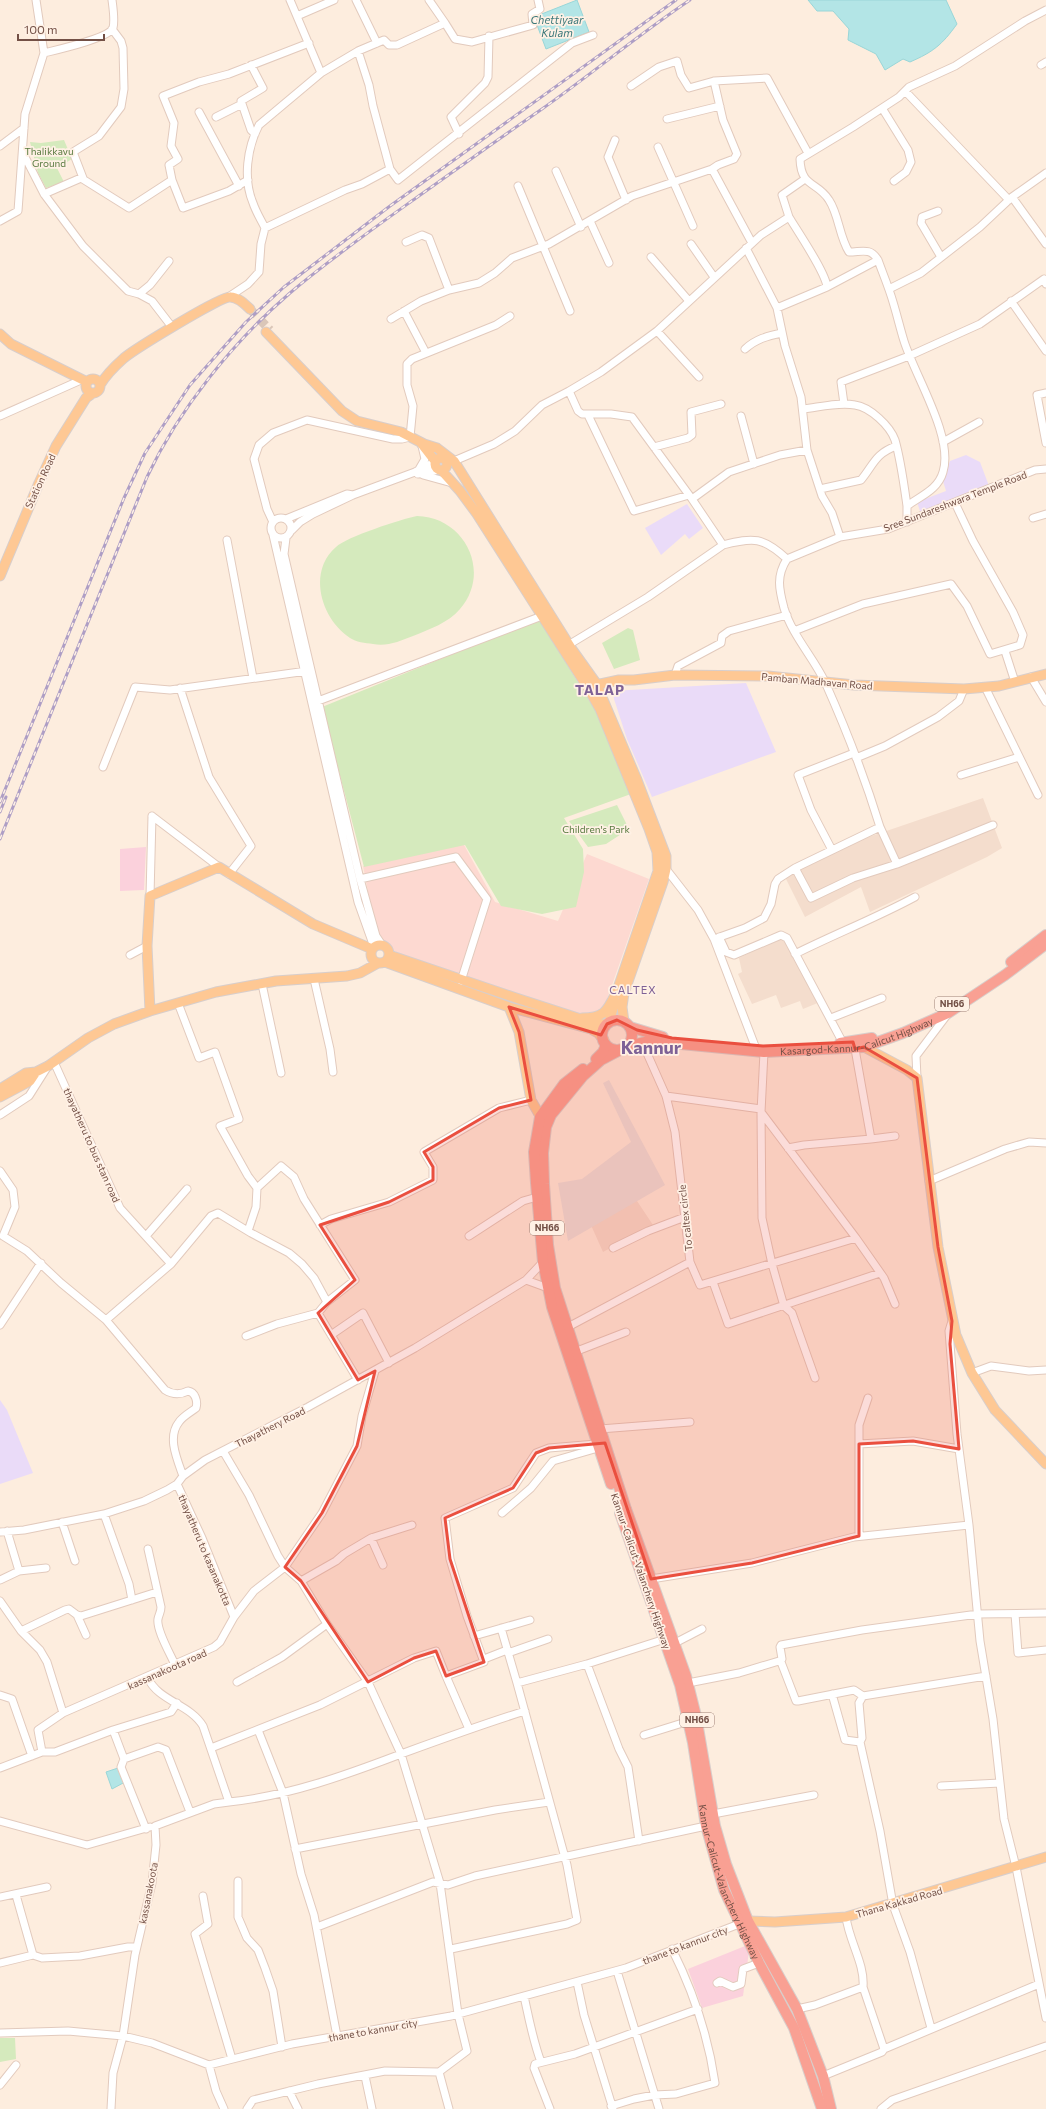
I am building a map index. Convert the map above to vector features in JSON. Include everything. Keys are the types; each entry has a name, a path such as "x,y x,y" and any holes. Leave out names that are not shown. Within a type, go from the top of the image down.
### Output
{"highway":[{"name":"Kasargod-Kannur-Calicut Highway","path":"667,1039 755,1046 854,1045 949,1006 979,986 1046,935"},
{"name":"Kasargod-Kannur-Calicut Highway","path":"627,1024 640,1031 667,1039 764,1052 854,1045 903,1033 948,1013 1005,975 1046,944"},
{"name":"NH66","path":"605,1043 603,1032 608,1023 617,1020 627,1024"},
{"path":"624,1048 632,1037 627,1024"},
{"path":"605,1043 612,1049 624,1048 642,1042 667,1039"},
{"name":"Kannur-Calicut-Valanchery Highway","path":"605,1043 601,1055 564,1084 540,1117 534,1152 543,1262 551,1288 577,1352 600,1429 650,1579 675,1643 688,1683 696,1716 713,1814 743,1923 759,1963 794,2028 822,2109"},
{"name":"Kannur-Calicut-Valanchery Highway","path":"624,1048 612,1053 596,1064 573,1087 551,1115 546,1127 543,1153 544,1184 551,1288 557,1324 573,1367 597,1446 665,1639 689,1721 706,1826 724,1890 797,2009 823,2076 831,2109"}],"main road":[{"name":"Station Road","path":"0,576 2,565 56,446 90,387 126,357 172,327 224,298 229,299"},
{"path":"160,336 184,327 229,299 236,298 249,310"},
{"path":"268,331 330,394 371,424 410,437 421,443 436,448 454,484 476,514 542,616 566,647"},
{"path":"0,334 11,344 90,387"},
{"path":"376,947 371,957 460,981 582,1018 593,1023 608,1023 621,992 666,856 602,695 592,685 566,647 463,476 443,463 421,443"},
{"name":"Pamban Madhavan Road","path":"592,685 619,680 634,680 674,675 724,677 768,676 901,688 930,687 964,689 999,686 1046,674"},
{"path":"602,695 619,680"},
{"path":"592,685 600,709 649,829 662,870"},
{"path":"0,1089 26,1073 36,1072 51,1064 102,1030 150,1011 207,994 262,984 360,973 384,960 387,949 376,947 313,924 219,867 150,896 147,946 150,1011"},
{"path":"384,960 509,1007 591,1030 598,1034 605,1043"},
{"path":"582,1018 594,1018 603,1014 621,992"},
{"path":"621,992 622,1007 627,1024"},
{"path":"621,992 627,1015 640,1031"},
{"path":"509,1007 519,1032 531,1100 546,1127"},
{"path":"854,1045 907,1070 917,1078 938,1247 956,1335 972,1373 994,1410 1046,1464"},
{"path":"0,1097 30,1081 36,1072"},
{"name":"Thana Kakkad Road","path":"743,1923 846,1917 893,1905 1046,1857"}],"street":[{"path":"0,221 18,211 23,154 24,114 44,53 36,0"},
{"path":"112,0 112,29 121,42 123,48 124,89 122,108 99,136 74,150 73,155 83,178 129,208 172,180"},
{"path":"290,0 321,73"},
{"path":"297,16 334,0"},
{"path":"356,0 377,43"},
{"path":"429,0 452,35 459,41 472,42 489,36 533,25 532,14 540,9 538,0"},
{"path":"907,506 937,485 943,473 946,460 943,442 930,401 909,356 878,260 873,253 867,250 849,252 844,246 830,201 825,194 805,179 800,171 800,159 882,108 909,87 955,66 1025,21 1046,10"},
{"path":"229,299 248,284 259,272 261,244 265,228 253,203 247,168 255,134 259,125 321,73 358,51 384,40 389,45 397,45 445,23"},
{"path":"44,53 91,40 112,29"},
{"path":"358,51 369,84 373,106 390,169 398,180 459,134 572,43 593,35"},
{"path":"459,134 451,117 485,83 488,77 489,36"},
{"path":"248,180 230,191 183,208 172,180 169,165 178,159 171,146 174,123 163,96 309,43"},
{"path":"632,86 659,67 677,61 681,75 689,88 714,81 767,78 808,153"},
{"path":"251,65 263,88 241,101 251,130 255,134"},
{"path":"391,319 421,301 449,290 479,282 495,273 512,258 542,247 581,227 632,196 712,169 734,159 736,154 723,120 714,81"},
{"path":"905,91 1011,198 1046,244"},
{"path":"216,117 242,104"},
{"path":"667,119 720,106"},
{"path":"882,108 908,150 911,162 906,172 894,181"},
{"path":"199,112 239,186"},
{"path":"0,146 24,128"},
{"path":"615,140 608,157 626,200"},
{"path":"658,147 693,226"},
{"path":"23,154 44,194 83,246 128,292 139,294 152,301 172,327"},
{"path":"265,228 345,190 362,184 390,169"},
{"path":"712,169 752,243"},
{"path":"556,171 581,227"},
{"path":"888,289 921,273 980,227 1011,198 1046,173"},
{"path":"44,194 83,178"},
{"path":"805,179 782,195 789,217 819,267 827,283 827,287"},
{"path":"518,186 542,247 570,311"},
{"path":"938,211 922,217 921,223 941,257"},
{"path":"376,947 358,902 284,554 286,538 300,522 313,514 353,495 494,444 515,431 542,404 569,391 607,368 657,331 746,248 767,231 789,217"},
{"path":"590,222 609,263"},
{"path":"406,242 422,235 429,238 449,290"},
{"path":"691,244 714,277"},
{"path":"746,248 777,308 782,333 803,409 807,450 820,489 832,513 840,537"},
{"path":"650,256 689,301"},
{"path":"777,308 827,287 878,260"},
{"path":"139,294 150,285 169,261"},
{"path":"844,404 841,382 909,356 980,324 1010,301 1045,280"},
{"path":"1010,301 1046,351"},
{"path":"404,311 426,353"},
{"path":"273,522 267,509 254,459 259,444 274,433 307,420 394,438 402,439 410,437 413,406 407,385 407,364 412,359 496,325 510,316"},
{"path":"657,331 699,377"},
{"path":"745,349 753,342 768,336 782,333"},
{"path":"0,416 90,387"},
{"path":"569,391 578,411 588,415 611,414 632,417 691,497 723,545"},
{"path":"1046,393 1037,395 1046,443"},
{"path":"654,447 688,438 692,435 691,412 721,404"},
{"path":"803,409 856,404 870,411 892,433 896,446 907,506 907,522"},
{"path":"588,415 634,511 691,497 729,472 780,455 807,450"},
{"path":"741,416 754,464"},
{"path":"943,442 979,422"},
{"path":"419,472 425,459 421,443"},
{"path":"820,489 861,480 882,452 896,446"},
{"name":"Sree Sundareshwara Temple Road","path":"787,559 840,537 888,529 1035,470 1046,469"},
{"path":"419,472 454,484"},
{"path":"353,495 347,494 286,519 279,518 273,522 271,528 308,671 318,701 360,879 376,936 376,947"},
{"path":"794,631 863,604 951,584 967,606 990,654 1005,651 1020,645 1023,635 1014,612 973,542 955,503"},
{"path":"1034,518 1046,514"},
{"path":"286,519 290,523 292,530"},
{"path":"273,535 279,538 286,538"},
{"path":"227,540 253,678"},
{"path":"566,647 648,597 723,545 742,540 762,540 773,546 787,559 779,574 787,615 794,631 824,681 855,756 880,827 897,864"},
{"path":"674,675 678,666 714,649 721,643 722,636 729,631 787,615"},
{"path":"318,701 542,616"},
{"path":"1005,651 1015,682"},
{"path":"103,767 135,687 170,690 308,671"},
{"path":"1031,677 1046,702"},
{"path":"985,687 1038,795"},
{"path":"180,688 209,777 251,846 229,874"},
{"path":"832,850 811,810 798,775 855,756 917,730 938,717 959,701 964,689"},
{"path":"962,775 1019,757"},
{"path":"150,896 152,816 219,867"},
{"path":"795,868 811,898 854,878 897,864 994,825"},
{"path":"716,938 764,918 778,879 795,868 880,827"},
{"path":"360,879 456,857 487,899 460,981"},
{"path":"662,870 698,910 726,952 734,955 784,935 831,1018 854,1045 871,1139"},
{"path":"795,954 835,934 880,916 915,897"},
{"path":"716,938 755,1046"},
{"path":"130,955 147,946"},
{"path":"314,979 330,1049 333,1072"},
{"path":"262,984 281,1073"},
{"path":"831,1018 882,998"},
{"path":"178,1003 199,1058 216,1052 239,1119 220,1126 248,1176 257,1188 256,1207 248,1231"},
{"path":"917,1078 916,1056 948,1013"},
{"name":"To caltex circle","path":"568,1327 690,1262 675,1132 666,1096 642,1042"},
{"path":"764,1052 761,1111 762,1218 772,1264 784,1306 792,1313 816,1378"},
{"path":"0,1115 29,1096 51,1064"},
{"name":"thayatheru to bus stan road","path":"51,1064 120,1208 171,1264"},
{"path":"666,1096 761,1111 856,1238 880,1273 895,1304"},
{"path":"320,1225 331,1219 389,1202 433,1180 433,1167 424,1152 499,1108 531,1100"},
{"path":"788,1148 894,1136"},
{"path":"929,1181 1004,1149 1029,1142 1046,1143"},
{"path":"246,1336 277,1324 318,1313 327,1302 354,1280 304,1199 294,1177 281,1166 257,1188"},
{"path":"0,1170 13,1190 15,1207 3,1236 27,1251 61,1284 106,1320 165,1390 170,1394 182,1394 188,1391 193,1394 197,1403 196,1408 180,1421 175,1428 173,1438 183,1476"},
{"path":"146,1236 187,1189"},
{"path":"469,1236 524,1201 537,1197"},
{"path":"106,1320 171,1264 214,1214 223,1214 248,1231 289,1253 302,1264 314,1278 327,1302"},
{"path":"613,1248 648,1231 685,1217"},
{"path":"690,1262 700,1285 856,1238"},
{"name":"Thayathery Road","path":"3,1531 24,1530 104,1514 144,1500 176,1484 183,1476 223,1451 389,1363 526,1280 543,1262"},
{"path":"0,1325 41,1263"},
{"path":"713,1282 728,1324 880,1273"},
{"path":"526,1280 551,1288"},
{"path":"318,1313 358,1380"},
{"path":"331,1335 363,1313 389,1363"},
{"path":"952,1321 950,1330 950,1344 959,1449 1004,1819 1016,1867 1046,2018"},
{"path":"577,1352 626,1332"},
{"path":"972,1373 991,1366 1029,1371 1046,1370"},
{"name":"kassanakoota road","path":"42,1752 38,1730 63,1713 148,1678 214,1647 220,1642 234,1617 254,1591 285,1567 322,1513 357,1446 362,1416 375,1371"},
{"path":"859,1536 859,1425 868,1398"},
{"path":"600,1429 690,1422"},
{"path":"859,1444 913,1441 959,1449"},
{"path":"502,1513 531,1488 553,1461 597,1446"},
{"path":"484,1659 467,1616 450,1560 445,1518 513,1488 536,1453 549,1448 597,1446"},
{"path":"223,1451 249,1495 274,1548 285,1567 301,1581 327,1624 368,1682 401,1754 440,1883 458,2014 467,2051 439,2072 404,2070 365,2076 289,2091 253,2100 247,2109"},
{"name":"thayatheru to kasanakotta","path":"176,1484 202,1538 234,1617"},
{"path":"104,1514 129,1584 132,1600"},
{"path":"62,1522 75,1561"},
{"path":"301,1581 336,1561 344,1554 371,1538 412,1525"},
{"path":"650,1579 752,1563 859,1536 968,1525"},
{"path":"3,1531 18,1571"},
{"path":"371,1538 383,1565"},
{"path":"148,1549 161,1607 161,1614 158,1620 160,1629 175,1665"},
{"path":"0,1580 18,1571 46,1568"},
{"path":"77,1615 81,1616 157,1592"},
{"path":"0,1600 21,1631 35,1643 47,1662 63,1713"},
{"path":"21,1631 69,1609 77,1615 86,1635"},
{"path":"986,1676 863,1696 854,1690 796,1701 780,1662 782,1660 780,1647 781,1645 862,1630 978,1614 1046,1613"},
{"path":"1015,1614 1018,1653 1046,1650"},
{"path":"474,1636 530,1620"},
{"path":"237,1682 282,1657 327,1624"},
{"path":"450,1949 567,1924 577,1920 565,1857 501,1628"},
{"path":"675,1643 702,1629"},
{"path":"446,1676 484,1662 484,1659 548,1639"},
{"path":"517,1683 588,1664 665,1639"},
{"path":"211,1748 320,1705 414,1658 436,1651 469,1729"},
{"path":"688,1683 739,1673 780,1662"},
{"path":"588,1664 619,1749 628,1767 639,1841"},
{"path":"148,1678 154,1690 177,1703 198,1718 204,1726 229,1802"},
{"path":"832,1694 845,1740 860,1742"},
{"path":"0,1695 12,1699 32,1756"},
{"path":"863,1696 859,1703 862,1738 860,1742 880,1831 893,1905 910,1952 931,2028"},
{"path":"0,1768 42,1752 55,1752 113,1730 171,1712 177,1703"},
{"path":"0,1821 87,1845 146,1829 190,1812 229,1802 283,1793 355,1772 469,1729 525,1711"},
{"path":"644,1734 689,1721"},
{"path":"113,1730 124,1759"},
{"path":"258,1730 283,1793 295,1849 317,1927 337,2036"},
{"path":"146,1829 120,1767 124,1759 158,1747 163,1747 166,1750 190,1812"},
{"path":"941,1786 1000,1782"},
{"path":"713,1814 814,1795"},
{"path":"295,1849 423,1823 549,1802"},
{"name":"kassanakoota","path":"111,2109 113,2073 123,2036 136,1947 152,1883 156,1845 155,1826"},
{"path":"317,1927 433,1882 448,1884 475,1876 706,1826"},
{"path":"238,1881 238,1917 247,1938 258,1950 273,1991 282,2047"},
{"path":"0,1897 16,1895 47,1887"},
{"path":"16,1895 33,1955"},
{"path":"203,1896 208,1924 195,1934 232,2059"},
{"path":"846,1917 851,1940 858,1959 863,1987 884,2049"},
{"name":"thane to kannur city","path":"209,2065 282,2047 458,2014 617,1971 743,1923"},
{"path":"0,1962 33,1955 42,1958 80,1956 128,1947 136,1947"},
{"path":"578,1982 584,2014 612,2108 634,2099 654,2094 676,2094 715,2082 706,2031 690,1984 672,1949"},
{"path":"717,1983 720,1981 733,1987 741,1984 743,1969 759,1963"},
{"path":"617,1971 659,2109"},
{"path":"823,2076 882,2052 884,2049 931,2028 1039,1984"},
{"path":"797,2009 815,2005 863,1987"},
{"path":"524,1996 530,2015 531,2034 541,2062"},
{"path":"550,2109 534,2068 534,2064 594,2047 698,2009"},
{"path":"0,2033 68,2031 123,2036 152,2043 209,2065 216,2092 224,2109"},
{"path":"881,2109 892,2100 1046,2046"},
{"path":"0,2086 16,2065"},
{"path":"439,2072 447,2109"},
{"path":"365,2076 372,2109"},
{"path":"289,2091 298,2109"}],"highlighted area":[{"path":"509,1007 601,1035 607,1024 617,1020 637,1030 672,1038 763,1046 853,1042 855,1049 864,1047 917,1078 938,1247 952,1321 950,1344 959,1449 913,1441 859,1444 859,1536 752,1563 651,1579 605,1443 549,1448 536,1453 513,1488 445,1518 450,1559 484,1662 446,1676 436,1651 414,1658 368,1682 301,1581 285,1567 322,1513 357,1446 375,1371 358,1380 318,1313 355,1280 320,1225 389,1202 433,1180 433,1167 424,1152 499,1108 531,1100 519,1032"}],"shaded area":[{"path":"966,455 980,462 989,486 921,514 917,502 946,491 943,481 950,461"},
{"path":"687,504 703,528 689,539 685,534 661,555 645,528"},
{"path":"746,683 776,752 652,797 627,739 614,699 613,691"},
{"path":"983,798 1002,848 987,857 870,912 861,887 805,917 785,877 860,840"},
{"path":"463,843 495,902 558,921 587,854 649,879 604,1008 595,1015 579,1015 403,955 388,948 375,928 363,866"},
{"path":"146,847 144,890 120,891 120,849"},
{"path":"783,937 820,1002 803,1009 800,1001 781,1008 776,995 752,1004 738,974 742,972 739,958"},
{"path":"609,1080 665,1185 568,1241 558,1183 582,1179 631,1142 603,1083"},
{"path":"635,1198 653,1225 603,1252 590,1223"},
{"path":"0,1400 7,1410 33,1473 0,1484"},
{"path":"750,1944 743,1996 702,2008 688,1969"}],"green space":[{"name":"Thalikkavu Ground","path":"64,140 72,159 57,168 64,182 46,188 38,173 30,142 41,143"},
{"path":"417,516 434,519 448,526 460,536 468,549 473,564 474,579 469,594 460,609 450,618 432,628 408,638 393,643 378,645 364,643 350,638 340,630 332,619 325,607 321,595 320,582 322,569 327,557 336,547 351,538 387,524"},
{"path":"539,619 595,710 631,794 564,818 583,849 584,872 576,907 542,914 501,906 465,845 364,867 322,707"},
{"path":"628,628 633,630 640,660 614,669 602,643"},
{"name":"Children's Park","path":"617,805 629,829 606,844 588,847 569,821"},
{"path":"0,2038 15,2038 16,2059 0,2062"}],"water":[{"name":"Chettiyaar Kulam","path":"577,0 589,32 546,49 534,17"},
{"path":"808,0 946,0 957,24 942,43 925,55 910,62 903,59 885,70 876,54 848,40 849,29 833,11 817,11"},
{"path":"118,1768 125,1782 112,1789 106,1772"}],"tunnel":[{"path":"250,309 270,330"}],"railway":[{"path":"0,802 124,498 145,453 190,385 246,322 284,287 390,206 676,0"},
{"path":"0,839 147,477 175,426 209,378 228,355 269,312 321,268 384,221 561,96 652,26 690,0"},
{"path":"0,812 6,797"}],"district":[{"name":"TALAP","path":"600,690"},
{"name":"CALTEX","path":"633,990"},
{"name":"Kannur","path":"651,1048"}]}
